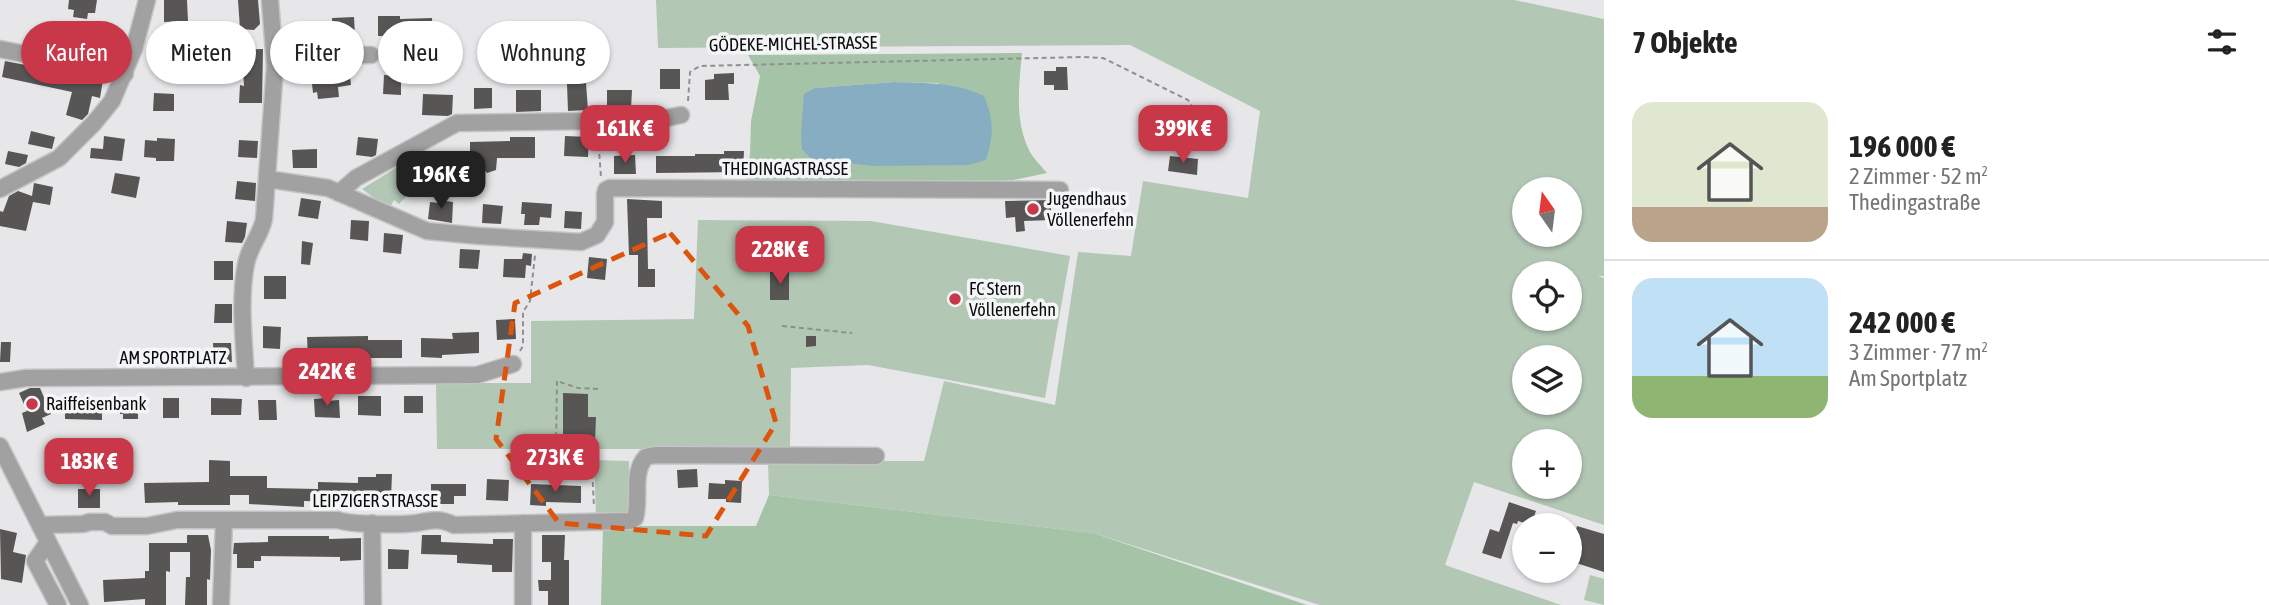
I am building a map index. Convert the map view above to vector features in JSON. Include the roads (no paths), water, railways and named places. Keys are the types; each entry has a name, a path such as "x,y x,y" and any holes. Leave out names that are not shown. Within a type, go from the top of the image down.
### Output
{"street":[{"path":"132,50 147,0"},
{"path":"270,0 272,21"},
{"path":"0,49 21,53"},
{"path":"364,55 371,55"},
{"path":"0,189 59,158 94,123 112,101 120,84"},
{"path":"246,378 246,262 262,229 274,84"},
{"path":"267,179 315,185 339,193 356,178 457,123 656,120 681,115"},
{"name":"THEDINGASTRASSE","path":"339,193 427,231 581,242 597,235 604,222 607,190 615,188 1060,190"},
{"name":"AM SPORTPLATZ","path":"0,382 26,378 477,375 513,364"},
{"path":"0,446 80,605"},
{"name":"LEIPZIGER STRASSE","path":"40,525 105,522 112,526 148,526 177,520 338,520 372,523 444,520 454,525 630,521 635,518 638,509 638,468 646,457 655,454 876,456"},
{"path":"221,605 224,520"},
{"path":"372,523 373,605"},
{"path":"523,523 523,605"},
{"path":"48,541 35,561 58,605"}],"water":[{"path":"894,82 951,86 984,96 992,128 986,160 968,165 874,166 811,159 802,150 804,94 815,88"}],"place":[{"name":"Jugendhaus Völlenerfehn","path":"1033,209"},
{"name":"FC Stern Völlenerfehn","path":"955,299"},
{"name":"Raiffeisenbank","path":"32,404"}]}
